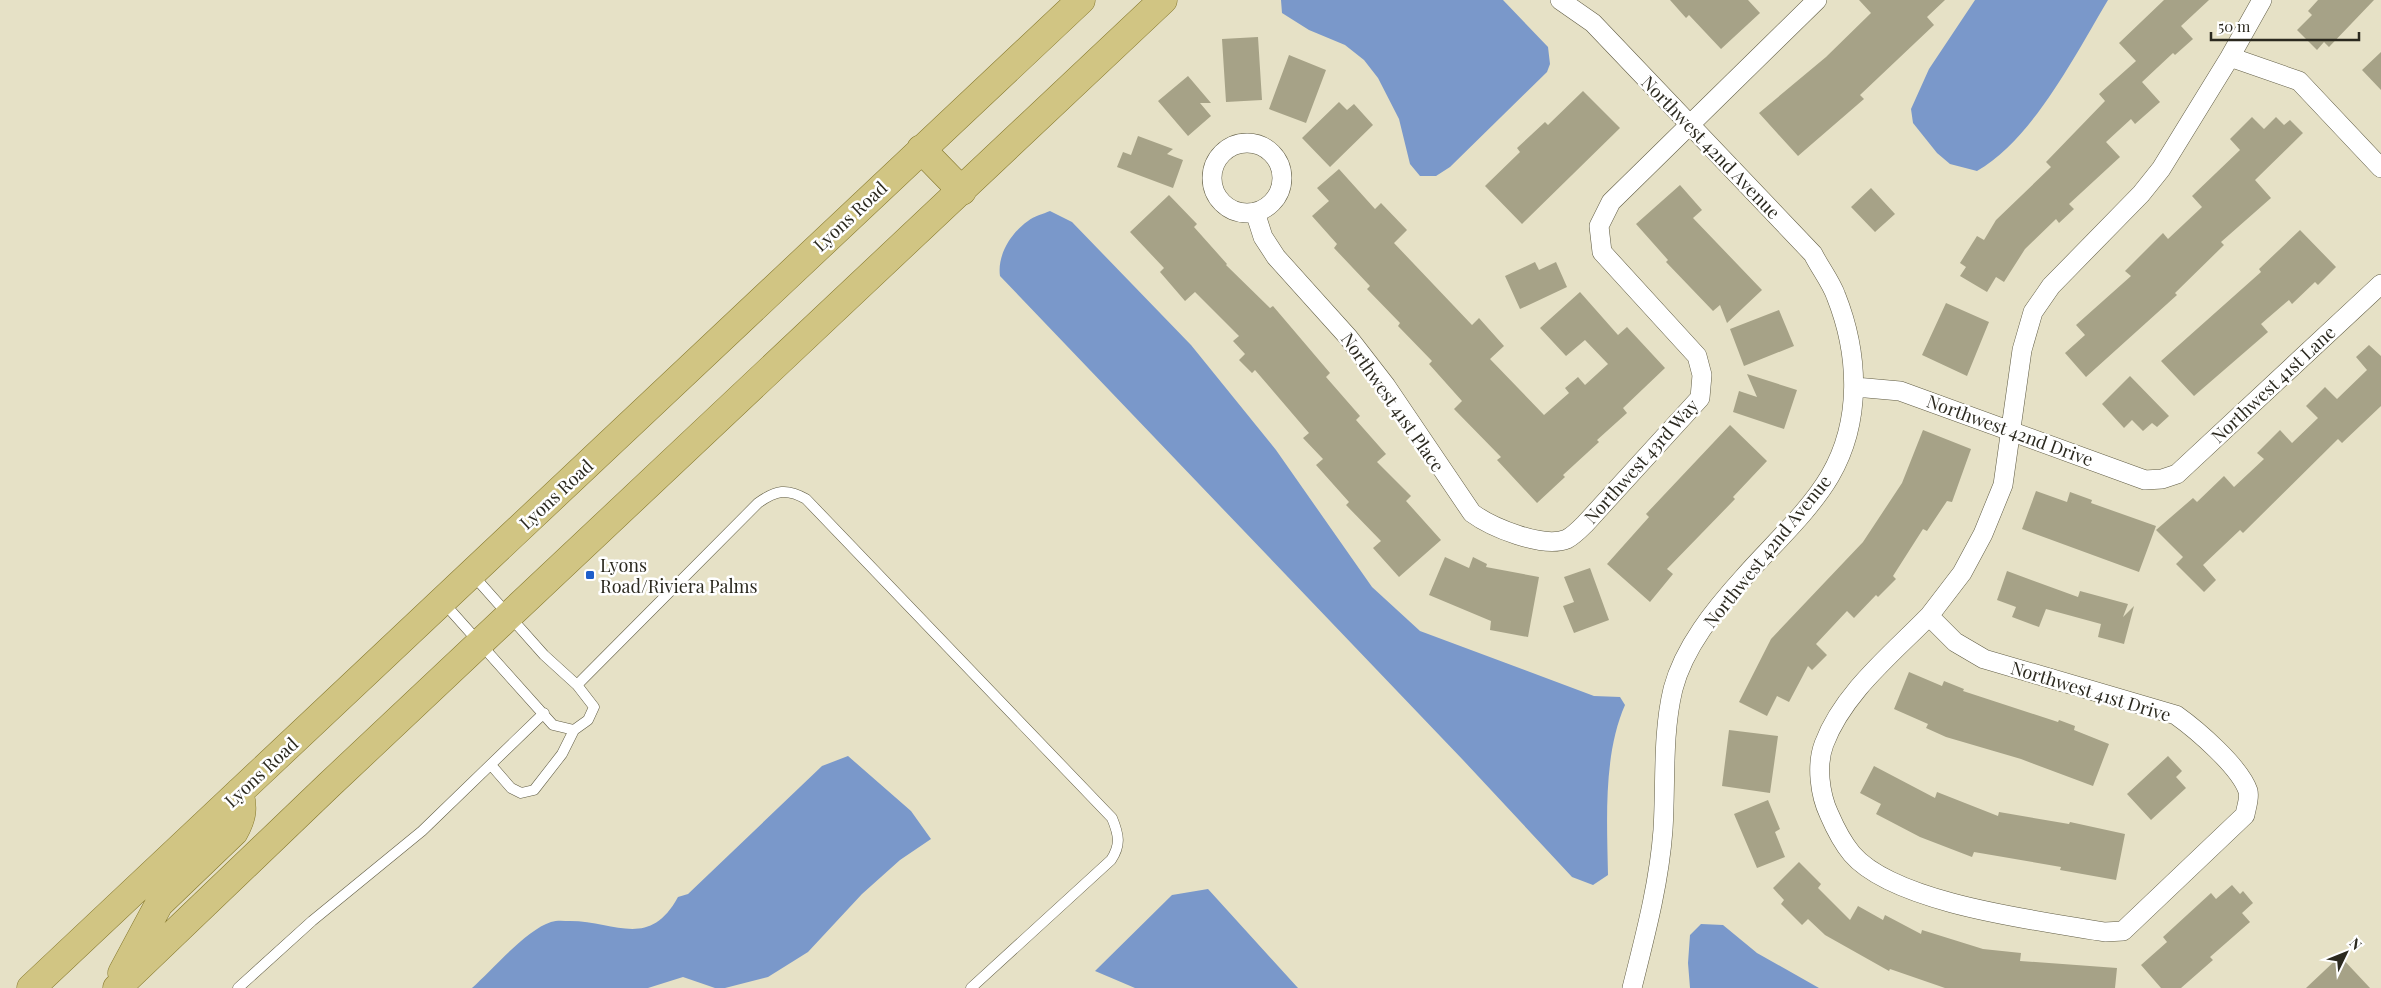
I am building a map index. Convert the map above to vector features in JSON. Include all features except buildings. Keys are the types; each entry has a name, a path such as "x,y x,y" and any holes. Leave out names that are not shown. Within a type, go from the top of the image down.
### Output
{"main road":[{"name":"Lyons Road","path":"31,988 1081,0"},
{"path":"116,988 508,616 1163,0"},
{"path":"922,149 962,191"},
{"path":"116,988 159,904 234,832 241,820 243,804 239,792"}],"street":[{"name":"Northwest 42nd Avenue","path":"1560,0 1594,23"},
{"name":"Northwest 42nd Avenue","path":"1580,0 1594,23 1813,254 1836,295 1849,339 1855,387 1848,430 1830,476 1808,505 1720,604 1690,649 1674,688 1665,744 1662,831 1652,910 1632,988"},
{"path":"1929,616 1962,573 1983,534 2002,486 2012,431 2022,350 2032,312 2052,286 2142,194 2161,169 2262,0"},
{"path":"1691,126 1808,3"},
{"path":"2230,56 2299,81 2381,168"},
{"name":"Northwest 43rd Way","path":"1567,539 1585,524 1700,398 1702,375 1697,356 1602,252 1599,226 1611,202 1691,126"},
{"name":"Northwest 41st Place","path":"1255,212 1263,237 1276,257 1348,337 1386,386 1472,514 1489,525 1542,541 1567,539"},
{"name":"Northwest 41st Lane","path":"2162,479 2177,474 2381,284"},
{"name":"Northwest 42nd Drive","path":"1855,387 1900,391 2145,480 2162,479"},
{"name":"Northwest 41st Drive","path":"1929,616 1955,642 1984,659 2176,715 2193,727 2241,775 2249,794 2245,814 2123,931 2105,932 1993,913 1942,900 1895,882 1870,869 1852,854 1841,838 1823,800 1820,770 1823,745 1837,718 1855,692 1929,616"}],"lane":[{"path":"577,685 758,503 771,494 784,491 794,492 806,499 1112,818 1119,835 1117,850 1110,860 971,988"},
{"path":"472,574 544,655 577,685 594,707 588,720 574,730 562,754 534,790 521,793 511,788 491,765"},
{"path":"442,601 553,725 574,730"},
{"path":"238,988 312,921 422,831 544,713"}],"water":[{"path":"1281,0 1503,0 1548,47 1550,64 1547,72 1450,167 1436,176 1420,176 1410,164 1399,119 1378,78 1364,60 1345,45 1309,30 1282,13"},
{"path":"1975,0 2108,0 2067,70 2034,117 2016,139 1997,157 1977,171 1950,164 1937,153 1913,123 1911,109 1929,69"},
{"path":"1050,211 1072,222 1191,345 1276,450 1372,587 1420,631 1594,696 1620,697 1625,705 1613,745 1608,788 1608,875 1593,885 1572,877 1463,760 1000,276 1003,253 1011,238 1030,219"},
{"path":"848,756 911,811 931,839 900,860 862,894 808,952 768,977 725,988 715,988 683,977 648,988 472,988 520,942 541,926 551,922 586,922 630,929 643,928 655,923 667,913 678,897 688,894 822,766"},
{"path":"1208,889 1298,988 1135,988 1095,971 1172,895"},
{"path":"1701,924 1723,925 1757,953 1819,988 1690,988 1688,963 1690,935"}],"place":[{"name":"Lyons Road/Riviera Palms","path":"590,575"}]}
